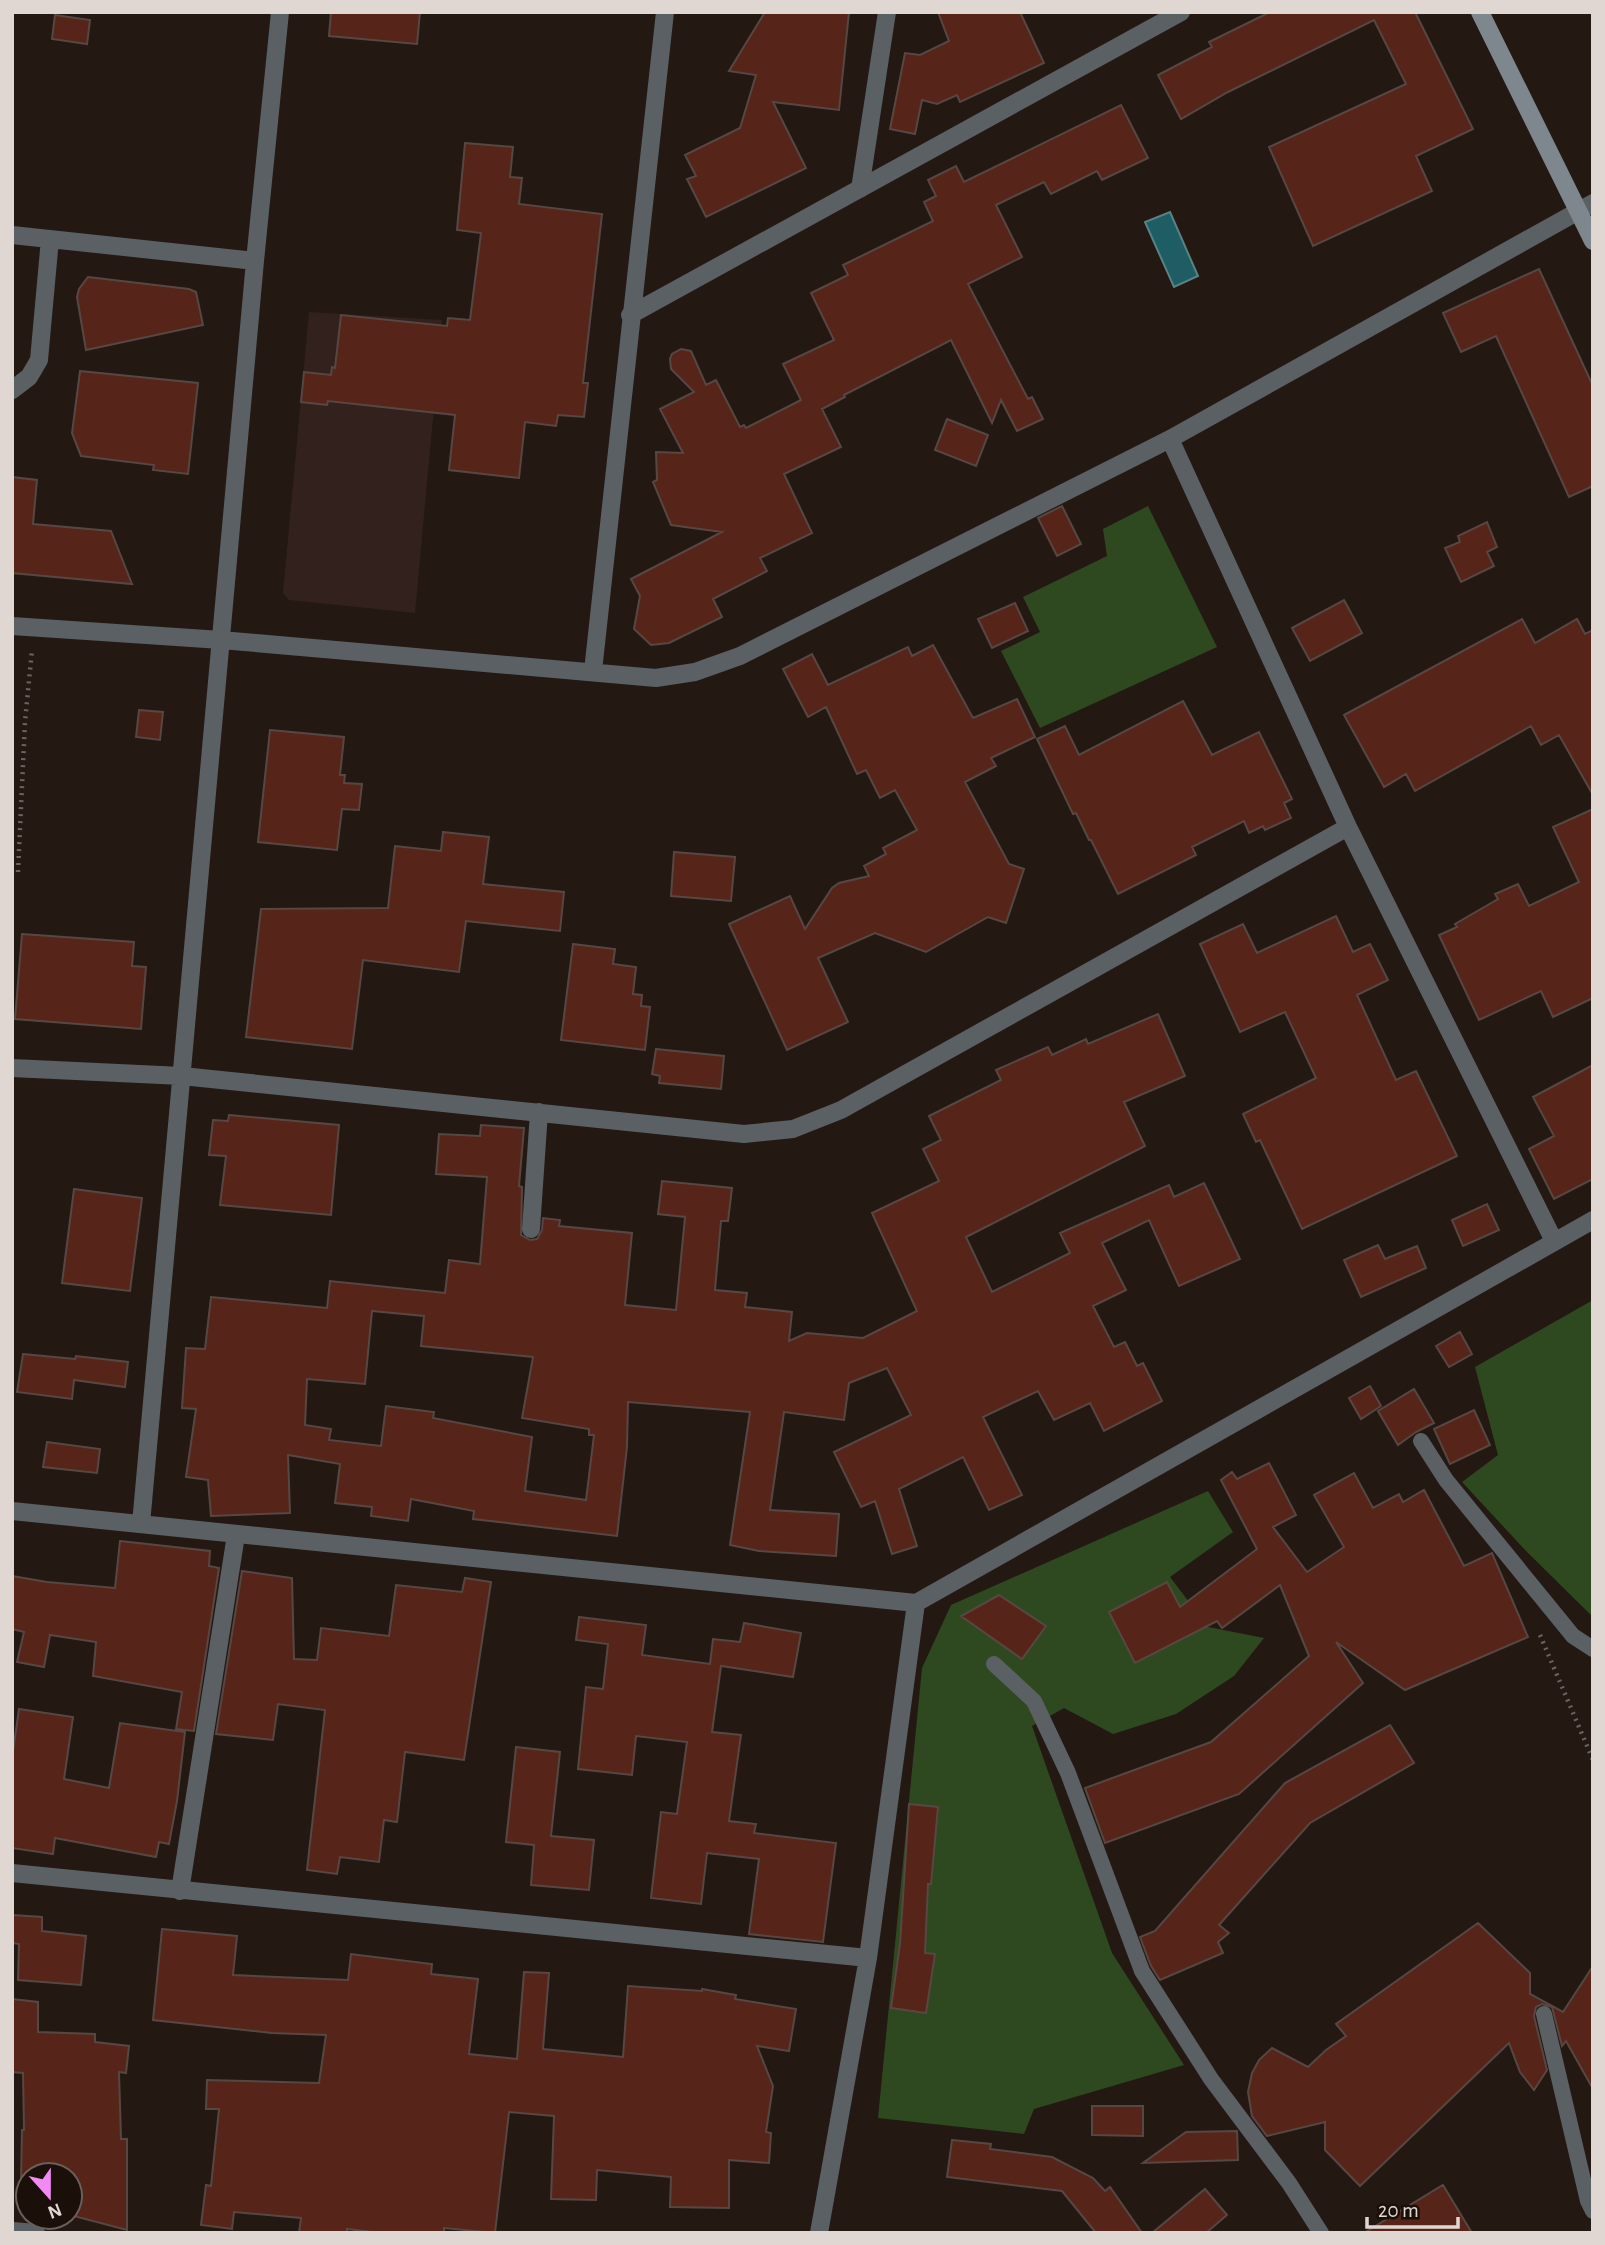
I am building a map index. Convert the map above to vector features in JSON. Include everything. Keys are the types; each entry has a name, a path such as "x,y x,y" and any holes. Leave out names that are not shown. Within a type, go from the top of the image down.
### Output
{"main road":[{"path":"1480,12 1585,207 1593,241"}],"street":[{"path":"141,1524 254,261 280,12"},
{"path":"593,671 664,12"},
{"path":"860,189 887,12"},
{"path":"631,315 1181,12"},
{"path":"12,626 221,640 656,678 695,672 740,656 1170,439 1585,207"},
{"path":"12,235 254,261"},
{"path":"12,390 29,376 39,360 50,239"},
{"path":"1170,439 1348,827 1554,1241"},
{"path":"12,1068 182,1076 744,1135 793,1129 841,1110 1348,827"},
{"path":"531,1228 539,1112"},
{"path":"12,1511 916,1603 1593,1220"},
{"path":"180,1891 236,1535"},
{"path":"819,2233 868,1958 916,1603"},
{"path":"12,1873 868,1958"},
{"path":"12,2231 36,2233"}],"lane":[{"path":"1421,1441 1446,1480 1573,1636 1593,1649"},
{"path":"994,1664 1034,1701 1068,1773 1142,1971 1211,2079 1289,2183 1321,2233"},
{"path":"1544,2014 1593,2211"}],"path":[{"path":"18,872 25,722 35,628"},
{"path":"1538,1628 1593,1760"}],"shaded area":[{"path":"309,312 442,320 415,613 289,600 283,593"}],"green space":[{"path":"1148,506 1217,647 1040,728 1001,651 1040,632 1023,597 1107,556 1103,529"},
{"path":"1593,1300 1593,1617 1526,1551 1462,1482 1498,1455 1475,1367"},
{"path":"1208,1491 1233,1532 1170,1577 1208,1627 1264,1638 1234,1676 1176,1714 1113,1734 1064,1708 1032,1726 1112,1953 1184,2065 1034,2109 1024,2134 878,2118 922,1668 951,1605"}],"water":[{"path":"1170,212 1198,276 1174,287 1145,222"}],"building":[{"path":"331,12 420,12 417,44 329,36"},
{"path":"765,12 849,12 839,110 773,102 806,168 706,217 687,179 696,176 685,155 740,128 756,75 729,71"},
{"path":"938,12 1020,12 1044,63 960,102 957,95 937,104 922,100 915,134 890,129 905,53 920,55 949,41"},
{"path":"1270,12 1415,12 1473,129 1416,156 1432,191 1313,246 1269,147 1406,84 1374,20 1228,92 1181,119 1158,75 1212,47 1209,42"},
{"path":"55,15 90,20 87,44 52,39"},
{"path":"1121,105 1148,158 1102,180 1097,171 1051,194 1044,182 996,205 1022,257 968,284 1028,399 1032,397 1043,419 1017,431 1001,400 992,423 951,340 844,395 845,397 822,409 841,447 784,474 812,533 760,558 767,571 713,599 722,617 669,643 651,645 634,629 640,596 631,579 722,532 671,525 653,482 657,480 656,452 683,453 660,409 694,392 671,369 672,354 681,349 691,351 706,385 716,380 740,427 744,425 746,428 801,400 783,364 834,340 811,293 848,275 843,265 933,221 924,202 936,196 928,180 956,166 964,182"},
{"path":"465,143 513,147 510,177 522,178 519,204 602,214 583,383 588,383 584,417 558,415 556,426 525,422 519,478 449,470 455,415 328,401 327,405 301,402 304,372 331,375 332,367 335,368 341,315 447,326 448,318 470,320 481,233 457,230"},
{"path":"1539,269 1593,386 1593,486 1569,497 1496,336 1461,352 1443,313"},
{"path":"88,277 189,289 196,292 203,325 86,350 77,297 79,289"},
{"path":"80,371 198,383 188,474 153,470 154,465 81,456 72,433"},
{"path":"947,419 988,435 976,466 935,450"},
{"path":"12,477 37,480 33,524 111,531 132,584 12,573"},
{"path":"1062,506 1081,544 1057,556 1038,518"},
{"path":"1487,522 1497,547 1487,552 1494,566 1461,582 1445,548 1460,542 1458,536"},
{"path":"1344,600 1362,633 1310,661 1292,628"},
{"path":"1015,603 1028,631 992,648 978,619"},
{"path":"1522,619 1535,643 1577,619 1585,634 1593,630 1593,795 1559,735 1541,745 1531,726 1415,791 1406,774 1384,787 1344,715"},
{"path":"933,645 973,718 1017,699 1035,737 991,758 996,766 965,782 1009,864 1024,869 1006,923 988,917 926,952 875,933 818,958 848,1022 787,1050 729,924 790,896 805,929 832,888 839,883 869,876 864,866 886,854 883,848 917,830 895,790 880,798 866,770 857,774 826,707 808,717 783,669 812,654 828,685 908,647 912,656"},
{"path":"1183,701 1212,755 1259,732 1292,799 1284,803 1291,818 1265,830 1263,826 1249,833 1244,821 1192,847 1196,855 1118,894 1076,813 1073,814 1037,739 1065,726 1079,755"},
{"path":"139,710 163,712 160,740 136,737"},
{"path":"270,730 344,737 340,775 345,775 344,783 362,784 359,810 342,809 337,850 258,842"},
{"path":"1593,809 1593,998 1553,1017 1541,991 1479,1020 1439,935 1457,927 1455,924 1498,899 1495,894 1518,884 1529,906 1579,882 1553,827"},
{"path":"443,832 489,837 483,884 564,892 560,931 466,921 459,972 363,960 352,1049 246,1037 261,909 388,908 395,846 441,851"},
{"path":"674,852 735,857 731,901 671,896"},
{"path":"1336,916 1353,952 1370,944 1388,980 1357,995 1396,1080 1416,1071 1457,1156 1302,1229 1260,1140 1256,1142 1243,1114 1316,1078 1285,1012 1240,1032 1200,944 1243,924 1257,953"},
{"path":"22,934 134,942 132,966 146,967 141,1029 15,1019"},
{"path":"573,944 615,949 613,964 636,967 633,994 642,995 641,1006 650,1007 645,1050 561,1040"},
{"path":"1158,1014 1185,1076 1124,1102 1145,1146 966,1237 992,1292 1070,1253 1060,1233 1169,1185 1174,1197 1204,1183 1240,1259 1179,1286 1149,1220 1102,1243 1126,1290 1093,1306 1114,1347 1125,1342 1137,1366 1143,1363 1162,1401 1104,1431 1090,1403 1054,1420 1038,1391 983,1417 1022,1495 989,1510 963,1457 899,1489 917,1546 892,1554 875,1501 861,1507 834,1452 911,1415 887,1368 849,1383 844,1420 784,1412 770,1510 839,1514 836,1556 759,1551 730,1545 750,1412 628,1402 627,1447 617,1536 473,1519 474,1511 411,1499 408,1521 371,1516 372,1507 335,1503 340,1464 288,1455 290,1513 211,1516 208,1480 186,1477 196,1409 182,1408 186,1348 205,1349 211,1297 327,1308 330,1281 445,1293 449,1260 480,1264 487,1177 436,1174 439,1134 480,1136 481,1125 524,1128 519,1186 522,1187 521,1235 530,1240 537,1239 542,1230 543,1218 560,1220 559,1226 632,1233 625,1305 676,1310 685,1217 658,1214 662,1181 732,1188 728,1221 721,1221 715,1290 747,1293 745,1307 792,1312 789,1341 807,1333 863,1338 917,1311 872,1213 939,1181 923,1149 941,1140 929,1116 1001,1080 996,1070 1048,1047 1052,1055 1086,1039 1088,1044","holes":["372,1311 424,1316 421,1346 533,1357 522,1418 589,1429 589,1435 594,1435 586,1500 525,1491 532,1437 433,1418 434,1412 386,1406 381,1446 329,1440 331,1429 305,1425 307,1379 365,1384"]},
{"path":"656,1049 724,1056 721,1089 659,1083 660,1076 652,1074"},
{"path":"1593,1065 1593,1179 1554,1199 1529,1149 1554,1136 1533,1097"},
{"path":"229,1115 339,1125 331,1215 220,1205 226,1156 209,1155 213,1120 228,1121"},
{"path":"74,1189 142,1198 130,1291 62,1283"},
{"path":"1487,1204 1499,1230 1463,1246 1452,1220"},
{"path":"1378,1245 1385,1259 1417,1246 1426,1268 1361,1297 1344,1260"},
{"path":"1460,1332 1472,1354 1449,1367 1436,1346"},
{"path":"23,1354 128,1362 125,1387 74,1380 72,1399 17,1392"},
{"path":"1370,1386 1381,1406 1361,1419 1349,1398"},
{"path":"1414,1389 1434,1423 1398,1445 1378,1411"},
{"path":"1474,1410 1490,1445 1450,1464 1434,1429"},
{"path":"47,1442 100,1449 97,1473 43,1467"},
{"path":"1269,1463 1296,1515 1273,1527 1307,1572 1344,1547 1314,1495 1354,1473 1373,1508 1399,1494 1403,1502 1424,1490 1464,1566 1492,1553 1528,1637 1405,1690 1336,1642 1363,1683 1239,1794 1105,1843 1085,1788 1211,1742 1309,1656 1280,1585 1222,1628 1217,1621 1135,1663 1109,1612 1167,1582 1180,1607 1257,1549 1221,1480 1232,1472 1237,1479"},
{"path":"120,1541 210,1551 209,1566 219,1568 194,1731 176,1729 182,1692 93,1676 96,1642 50,1635 44,1667 17,1662 24,1632 12,1629 12,1576 115,1588"},
{"path":"242,1571 292,1578 294,1659 317,1660 321,1628 389,1636 396,1585 462,1592 465,1578 491,1582 464,1760 405,1752 397,1822 384,1820 379,1862 340,1857 337,1874 307,1870 325,1710 278,1704 273,1740 216,1734"},
{"path":"999,1595 1046,1626 1022,1659 961,1616"},
{"path":"579,1617 646,1625 642,1655 710,1664 713,1639 740,1642 744,1623 801,1633 793,1677 721,1666 712,1732 741,1735 729,1821 756,1824 754,1833 836,1843 823,1942 749,1934 759,1859 707,1853 701,1904 651,1898 661,1812 677,1814 687,1742 636,1736 632,1775 578,1769 586,1687 603,1689 608,1644 576,1640"},
{"path":"19,1709 73,1717 64,1779 109,1788 120,1723 185,1732 169,1844 159,1842 156,1857 55,1838 53,1854 12,1848 12,1758"},
{"path":"1390,1725 1414,1763 1310,1823 1219,1925 1229,1933 1218,1942 1223,1953 1160,1980 1151,1966 1140,1937 1155,1931 1285,1783"},
{"path":"516,1747 560,1752 551,1836 594,1840 589,1890 531,1885 534,1845 506,1842"},
{"path":"909,1804 938,1807 931,1884 928,1884 925,1953 935,1954 926,2013 891,2008 900,1944"},
{"path":"12,1915 42,1917 42,1931 86,1936 81,1985 18,1980 19,1944 12,1943"},
{"path":"1478,1923 1530,1973 1530,1994 1563,2012 1593,1966 1593,2089 1566,2041 1562,2046 1552,2007 1542,2004 1536,2007 1534,2016 1547,2070 1534,2090 1520,2072 1509,2043 1360,2186 1325,2150 1325,2122 1267,2136 1252,2116 1248,2092 1252,2073 1259,2060 1272,2048 1308,2067 1346,2036 1336,2024"},
{"path":"162,1929 237,1936 233,1975 348,1980 351,1954 432,1964 431,1974 478,1979 469,2054 517,2059 524,1972 549,1973 543,2049 623,2057 628,1986 702,1989 736,1995 735,1999 796,2009 789,2051 757,2046 773,2086 766,2132 771,2133 769,2163 729,2160 729,2208 670,2207 671,2177 597,2170 596,2200 551,2199 554,2116 509,2112 495,2233 444,2228 444,2233 380,2233 347,2229 347,2233 299,2233 301,2218 234,2212 232,2229 201,2225 206,2185 211,2186 219,2109 206,2109 207,2080 319,2083 326,2035 272,2033 153,2020"},
{"path":"12,1999 38,2002 38,2032 95,2034 95,2042 129,2046 126,2073 119,2072 121,2139 127,2139 127,2230 84,2219 84,2161 21,2161 23,2073 12,2072"},
{"path":"1092,2106 1143,2106 1143,2136 1092,2135"},
{"path":"1237,2131 1238,2160 1143,2163 1186,2132"},
{"path":"952,2140 991,2144 990,2149 1052,2157 1093,2178 1105,2191 1110,2187 1142,2233 1096,2233 1062,2191 947,2177"},
{"path":"1443,2185 1472,2233 1364,2233"},
{"path":"1205,2189 1227,2215 1206,2233 1152,2233"}]}
